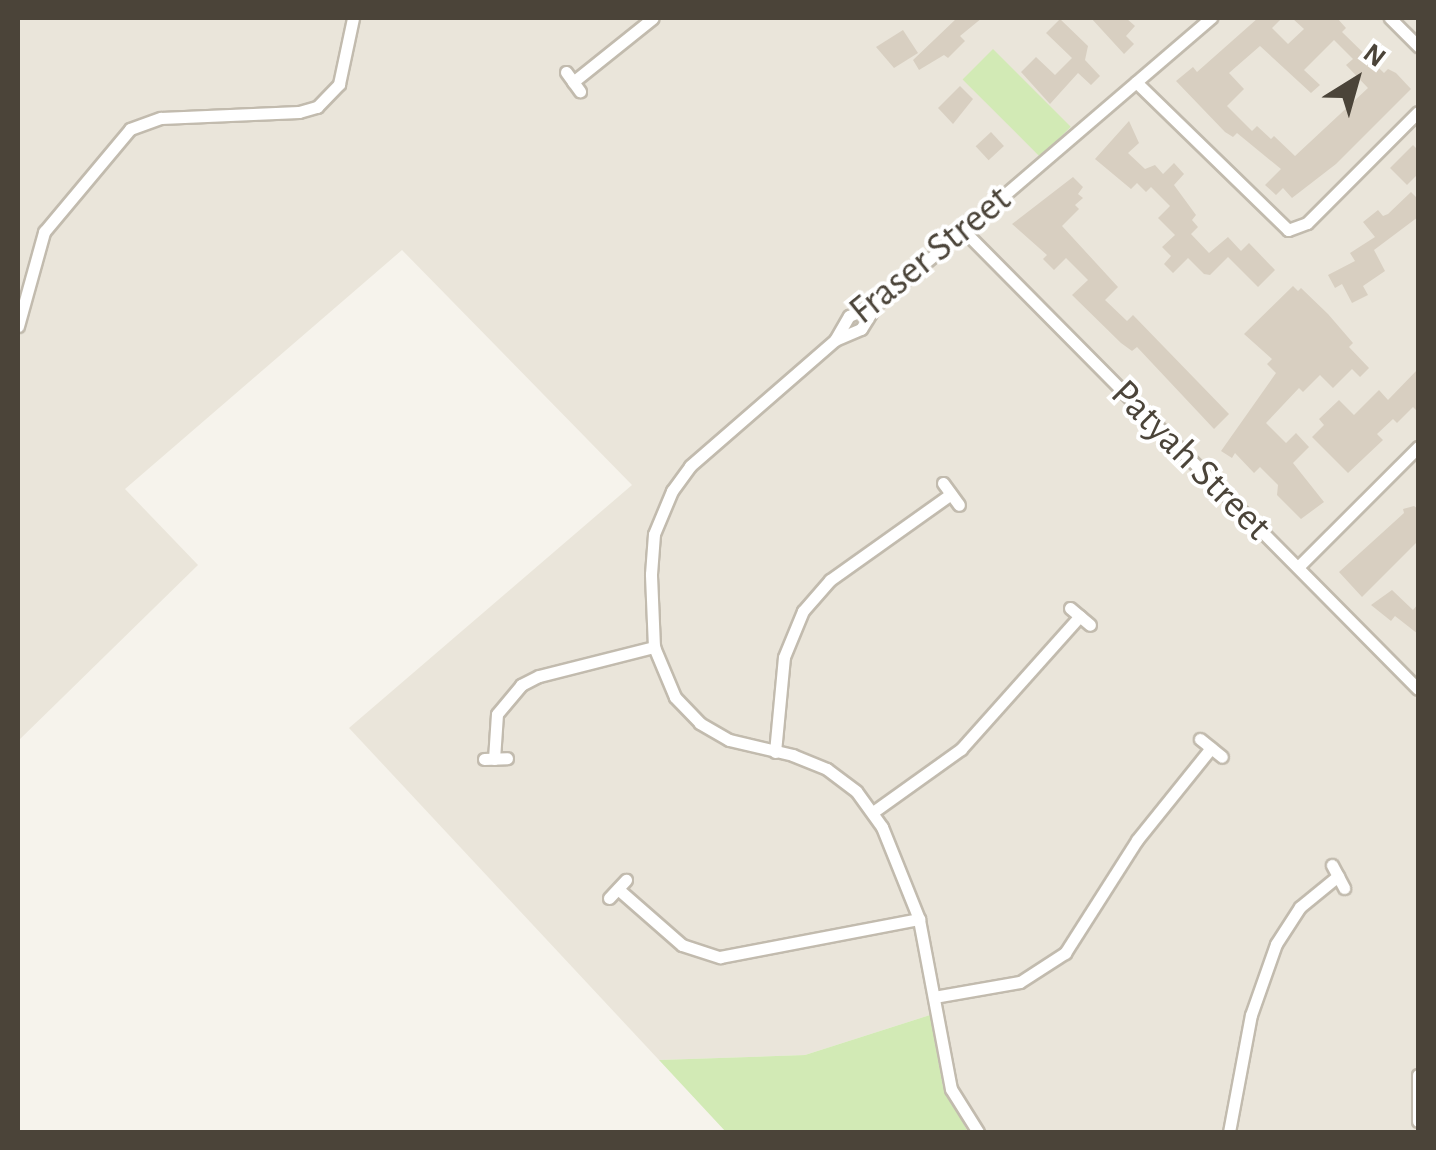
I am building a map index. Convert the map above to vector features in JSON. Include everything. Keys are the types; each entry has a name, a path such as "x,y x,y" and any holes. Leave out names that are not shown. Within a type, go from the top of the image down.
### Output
{"street":[{"path":"18,326 44,232 130,128 161,118 318,108 339,84 352,18"},
{"path":"573,82 653,18"},
{"name":"Fraser Street","path":"654,647 651,554 664,505 704,453 834,340 848,316 878,304 1211,18"},
{"path":"1390,18 1418,46"},
{"path":"1136,82 1288,230 1307,222 1418,112"},
{"name":"Patyah Street","path":"964,230 1418,689"},
{"path":"1298,568 1418,447"},
{"path":"943,483 960,506"},
{"path":"775,752 784,657 803,611 830,580 951,494"},
{"path":"874,812 962,749 1080,616"},
{"path":"495,759 497,714 521,685 654,647 676,697 700,723 728,740 828,769 856,791 874,812 919,919 951,1089 978,1132"},
{"path":"934,998 1020,982 1065,952 1146,826 1216,752 1200,739"},
{"path":"1229,1132 1251,1015 1276,944 1300,906 1338,877"},
{"path":"618,889 682,945 720,957 919,919"},
{"path":"1418,1075 1418,1121"}],"shaded area":[{"path":"18,18 1418,18 1418,1132 968,1132 943,1086 930,1015 805,1055 659,1060 349,728 632,485 402,250 125,489 198,565 18,741"}],"green space":[{"path":"993,49 1071,127 1040,157 963,79"},
{"path":"930,1015 943,1086 968,1132 726,1132 659,1060 805,1055"}],"building":[{"path":"957,18 982,18 960,36 965,41 948,58 944,55 919,70 913,60"},
{"path":"1091,18 1126,18 1135,26 1126,36 1134,44 1124,54"},
{"path":"1258,18 1282,18 1272,28 1288,44 1304,29 1292,18 1337,18 1346,28 1342,32 1384,73 1388,69 1396,73 1411,89 1336,164 1292,198 1283,188 1276,195 1265,185 1281,169 1237,133 1233,137 1225,132 1176,81 1193,67 1197,72","holes":["1334,40 1353,59 1346,65 1368,88 1295,156 1257,126 1252,131 1227,106 1244,89 1229,73 1260,46 1311,93 1320,85 1304,70"]},
{"path":"1060,19 1088,46 1085,60 1100,76 1091,85 1078,73 1050,104 1021,72 1036,57 1055,75 1072,58 1046,33"},
{"path":"903,30 918,53 894,68 876,47"},
{"path":"960,86 973,99 953,124 938,108"},
{"path":"1129,121 1139,143 1128,153 1145,169 1155,165 1163,174 1174,163 1184,174 1174,185 1196,215 1192,220 1198,227 1191,234 1209,253 1228,237 1241,251 1249,243 1275,270 1258,287 1228,257 1210,275 1188,258 1173,273 1164,264 1171,256 1162,247 1175,235 1158,218 1170,206 1151,187 1146,192 1137,183 1131,189 1095,159"},
{"path":"991,132 1004,146 989,160 976,146"},
{"path":"1413,145 1418,150 1418,174 1407,185 1390,168"},
{"path":"1073,177 1083,187 1078,194 1083,198 1075,205 1079,209 1062,226 1118,287 1105,300 1127,321 1133,315 1229,414 1214,429 1137,347 1132,351 1121,343 1072,295 1088,280 1066,258 1054,270 1043,259 1047,255 1012,224"},
{"path":"1411,192 1418,199 1418,217 1374,250 1385,271 1363,286 1368,295 1352,303 1342,284 1335,288 1328,275 1355,261 1350,253 1375,237 1363,222 1378,210 1383,216 1388,214"},
{"path":"1293,286 1298,291 1301,288 1328,314 1353,343 1349,347 1369,368 1360,377 1352,369 1333,388 1320,375 1303,392 1299,388 1266,423 1286,443 1296,433 1309,447 1293,463 1324,502 1301,519 1277,495 1278,485 1260,467 1254,473 1235,453 1232,458 1221,451 1276,373 1267,364 1272,359 1244,334"},
{"path":"1418,369 1418,412 1413,407 1397,423 1393,419 1377,434 1383,440 1348,473 1312,437 1324,425 1319,419 1339,400 1354,415 1379,390 1388,400"},
{"path":"1403,509 1418,509 1418,541 1362,597 1339,572 1404,513"},
{"path":"1392,590 1413,610 1418,604 1418,634 1395,616 1391,621 1371,605"}]}
